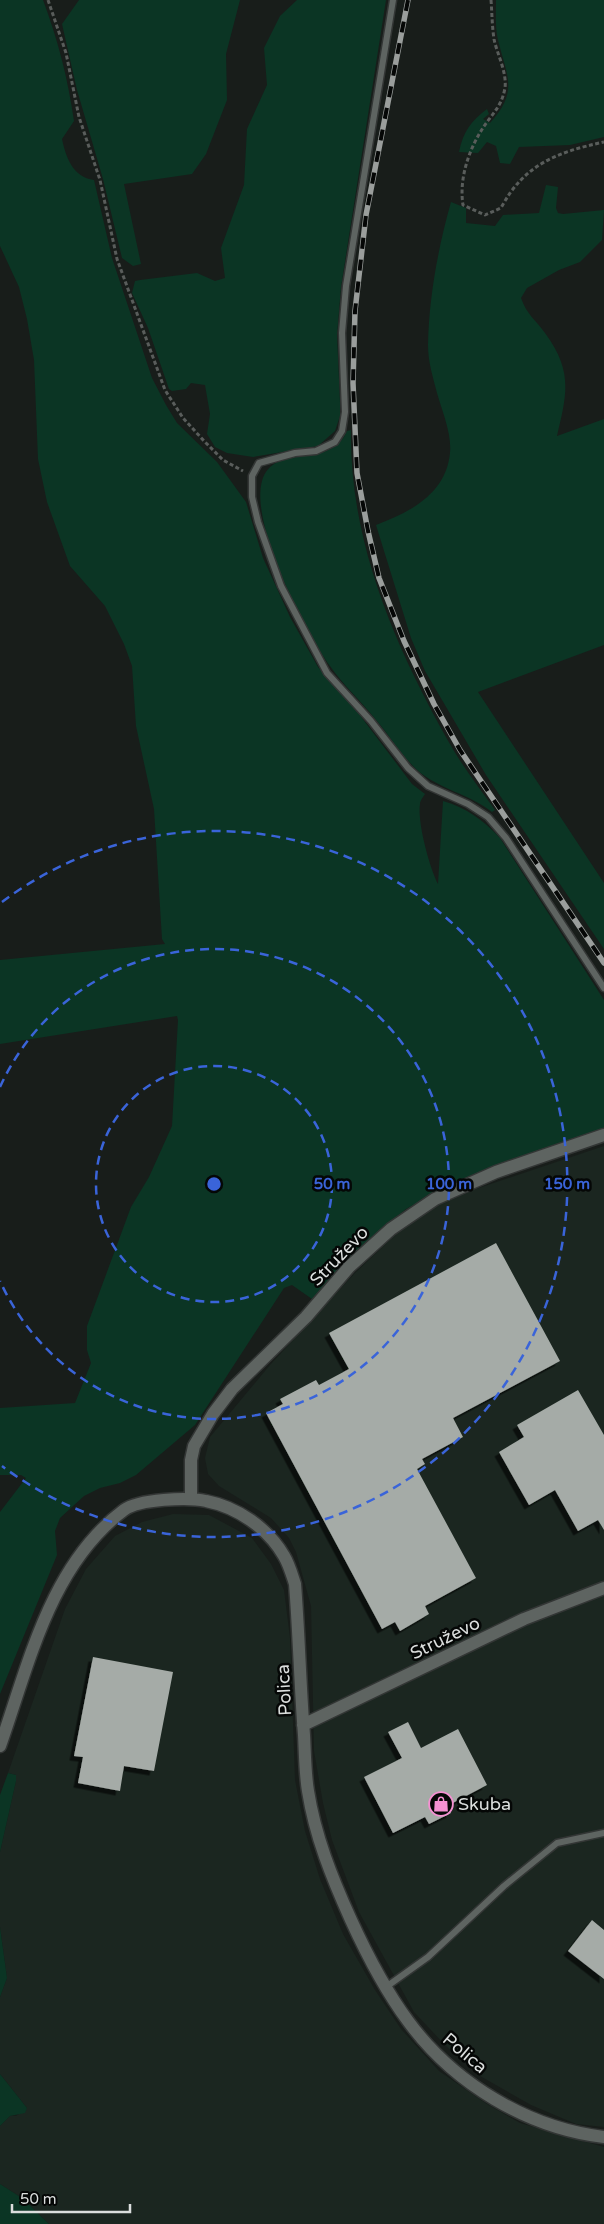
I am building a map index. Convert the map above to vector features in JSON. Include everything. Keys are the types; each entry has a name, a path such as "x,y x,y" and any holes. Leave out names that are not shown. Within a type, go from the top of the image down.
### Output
{"street":[{"name":"Struževo","path":"191,1498 191,1460 194,1446 213,1414 232,1389 306,1317 349,1267 391,1228 435,1199 496,1172 604,1136"},
{"name":"Polica","path":"0,1746 57,1592 90,1543 125,1509 155,1501 191,1498 217,1503 246,1516 267,1534 284,1556 295,1584 308,1790 315,1828 334,1882 370,1961 408,2022 434,2053 465,2078 508,2107 537,2121 577,2134 604,2137"},
{"name":"Struževo","path":"303,1725 524,1619 604,1588"}],"lane":[{"path":"392,0 374,124 354,228 346,286 342,333 345,412 342,431 335,442 316,451 295,453 260,463 252,476 252,497 258,522 281,586 327,673 371,721 408,768 428,786 468,804 488,817 506,838 604,988"},
{"path":"386,1987 428,1957 504,1886 557,1843 604,1833"}],"path":[{"path":"48,0 66,53 80,117 100,180 117,259 165,390 183,418 223,460 252,476"},
{"path":"491,0 494,38 505,80 505,88 500,106 482,129 473,146 461,191 464,205 485,215 501,208 510,191 520,179 542,162 572,149 604,142"}],"shaded area":[{"path":"604,1146 604,2127 576,2124 531,2105 480,2076 445,2045 414,2012 359,1912 332,1840 314,1751 311,1606 296,1552 289,1538 271,1518 219,1486 208,1474 205,1458 210,1437 270,1365 355,1273 410,1221 452,1197"},
{"path":"173,1514 209,1515 252,1538 271,1564 284,1590 290,1638 295,1780 305,1831 320,1879 343,1934 375,1990 401,2029 439,2071 487,2104 520,2123 604,2147 604,2224 49,2224 22,2198 0,2184 0,2126 10,2116 16,2116 27,2108 0,2074 0,1997 7,1978 0,1927 0,1852 16,1781 16,1775 8,1773 65,1609 86,1569 115,1536 142,1522"}],"green space":[{"path":"0,0 43,0 62,60 74,121 62,139 68,160 81,175 94,180 112,258 152,378 177,423 217,462 246,502 263,558 290,617 318,667 359,714 412,784 425,794 420,803 420,822 428,857 438,884 443,801 460,807 474,815 500,838 604,1000 604,1130 438,1192 406,1209 367,1241 312,1299 292,1285 284,1288 195,1425 136,1475 84,1496 60,1518 55,1531 57,1555 0,1694 0,1512 26,1478 21,1475 0,1475 0,1408 75,1403 91,1363 87,1350 87,1326 131,1207 149,1177 172,1126 178,1020 177,1016 0,1044 0,960 165,944 162,939 154,809 136,726 132,666 124,644 105,606 70,566 47,502 38,459 34,360 27,319 19,287 0,246"},
{"path":"79,0 240,0 226,54 227,100 206,154 192,174 124,184 141,264 133,266 122,258 103,179 77,90 62,24"},
{"path":"297,0 386,0 341,287 337,335 340,416 335,431 318,446 253,457 227,453 215,447 207,434 210,414 205,385 191,383 186,389 172,391 169,389 148,328 132,293 135,281 140,280 197,273 215,281 225,278 221,248 244,185 247,129 267,85 264,48 280,16"},
{"path":"496,0 604,0 604,137 570,145 519,147 510,164 500,163 496,146 487,142 478,153 459,152 465,133 476,118 487,109 489,114 483,119 490,123 505,102 508,92 507,74 496,30"},
{"path":"546,185 558,187 556,208 558,213 604,210 602,240 580,262 559,270 527,288 521,298 529,313 554,347 564,371 565,395 557,436 604,419 604,645 478,692 604,883 604,949 486,775 425,671 411,638 376,525 401,514 424,500 442,480 447,467 450,453 450,438 431,369 428,345 435,273 451,202 466,208 466,223 495,226 503,215 539,213"},
{"path":"351,430 353,473 358,515 381,597 396,637 433,714 459,758 495,810 492,812 426,777 406,758 335,673 319,649 294,603 271,549 260,500 262,481 268,469 278,462 290,458 328,450 339,443 347,431"},
{"path":"8,1773 16,1775 16,1781 0,1852 0,1795"},
{"path":"0,1927 7,1978 0,1997"},
{"path":"0,2074 27,2108 25,2113 10,2116 0,2126"},
{"path":"0,2184 22,2198 49,2224 0,2224"}],"building":[{"path":"496,1243 560,1361 453,1418 463,1437 422,1459 425,1464 417,1469 476,1578 425,1606 429,1614 400,1631 395,1622 382,1629 266,1413 283,1404 280,1399 316,1380 319,1385 349,1369 329,1333"},
{"path":"578,1390 604,1435 604,1530 598,1520 578,1531 555,1490 529,1505 499,1452 524,1437 517,1425"},
{"path":"93,1657 173,1672 154,1771 124,1766 120,1791 78,1783 83,1757 74,1756"},
{"path":"408,1722 421,1748 458,1729 487,1785 447,1806 451,1813 429,1824 425,1817 393,1833 364,1777 402,1758 388,1732"},
{"path":"592,1920 604,1930 604,1979 568,1951"}],"railway":[{"path":"408,0 366,215 355,311 353,383 357,473 368,531 379,578 404,641 434,704 460,750 604,963"}],"place":[{"name":"Skuba","path":"441,1804"}]}
